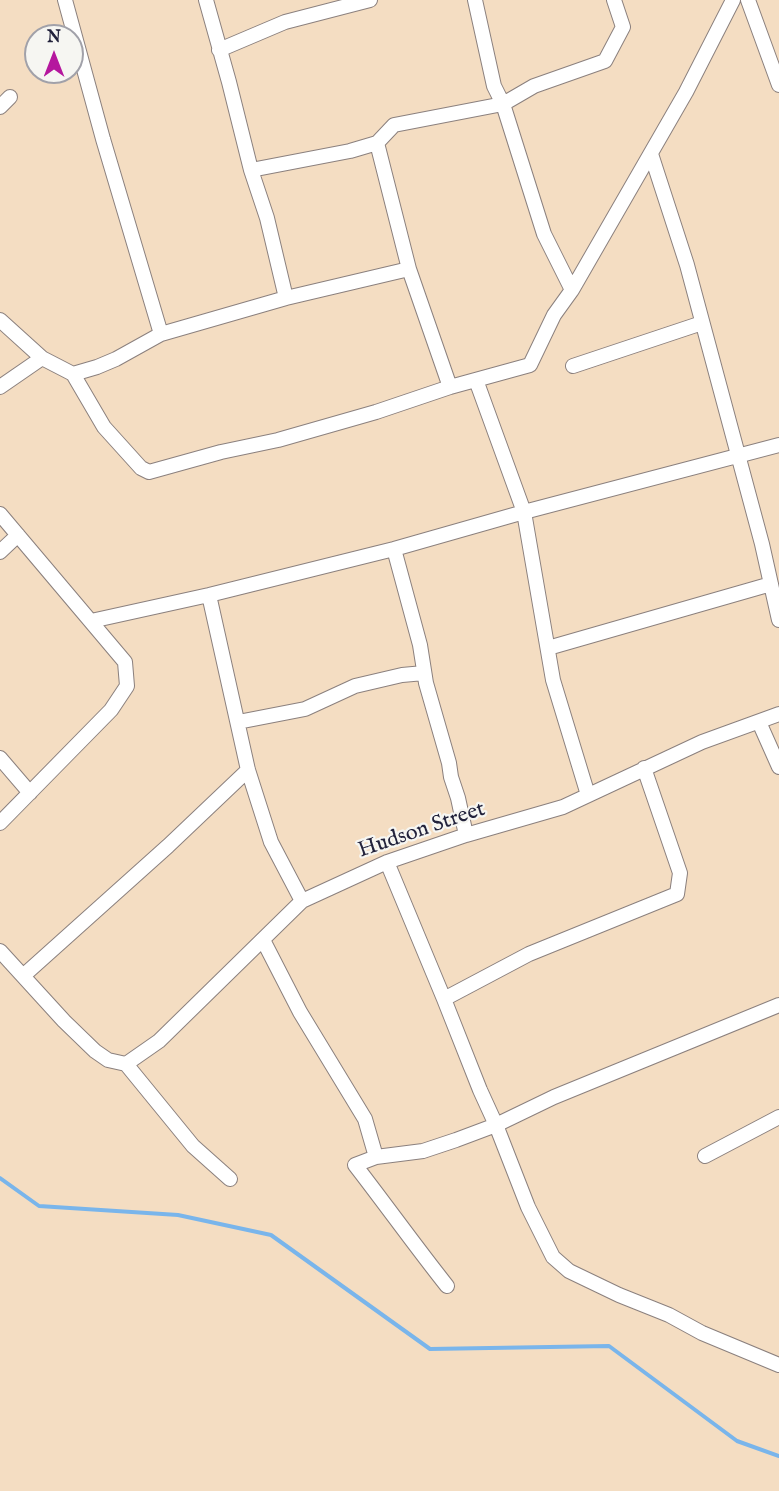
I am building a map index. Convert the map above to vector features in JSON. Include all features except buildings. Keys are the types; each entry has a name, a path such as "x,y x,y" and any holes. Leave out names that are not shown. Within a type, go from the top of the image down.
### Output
{"street":[{"path":"65,0 161,334"},
{"path":"206,0 251,170 267,218 286,298"},
{"path":"219,50 285,22 370,0"},
{"path":"475,0 495,86 503,104 544,234 572,290"},
{"path":"251,170 350,151 377,143 394,125 503,104 534,86 605,61 623,27 614,0"},
{"path":"0,320 42,358 73,374 104,427 141,468 149,472 221,452 278,440 530,365 554,315 572,290 686,92 733,0"},
{"path":"748,0 779,85"},
{"path":"377,143 409,269 450,387"},
{"path":"651,154 687,265 762,544 779,620"},
{"path":"73,374 97,367 161,334 286,298 409,269"},
{"path":"573,366 702,323"},
{"path":"0,387 42,358"},
{"path":"476,380 524,512 553,680 588,795"},
{"path":"91,621 209,595 394,549 524,512 779,445"},
{"path":"0,514 124,662 127,686 111,710 0,823"},
{"path":"0,552 18,535"},
{"path":"394,549 420,645 426,683 451,777 459,798 466,836"},
{"path":"548,648 771,584"},
{"path":"209,595 248,770 271,842 302,901"},
{"path":"238,722 305,709 356,686 402,675 424,673"},
{"name":"Hudson Street","path":"126,1064 159,1041 302,901 387,862 563,807 702,741 779,714"},
{"path":"759,722 779,767"},
{"path":"0,758 30,793"},
{"path":"444,999 530,954 677,894 680,873 644,768"},
{"path":"23,976 168,846 248,770"},
{"path":"387,862 528,1207 553,1257 569,1271 669,1315 702,1333 779,1365"},
{"path":"263,940 300,1012 365,1119 376,1157"},
{"path":"0,951 64,1021 95,1051 108,1060 126,1064 193,1146 230,1179"},
{"path":"447,1286 355,1165 376,1157 423,1151 496,1125 554,1097 779,1005"},
{"path":"705,1155 779,1116"}],"waterway":[{"path":"0,1178 39,1206 178,1215 271,1235 430,1349 609,1346 737,1441 779,1456"}]}
